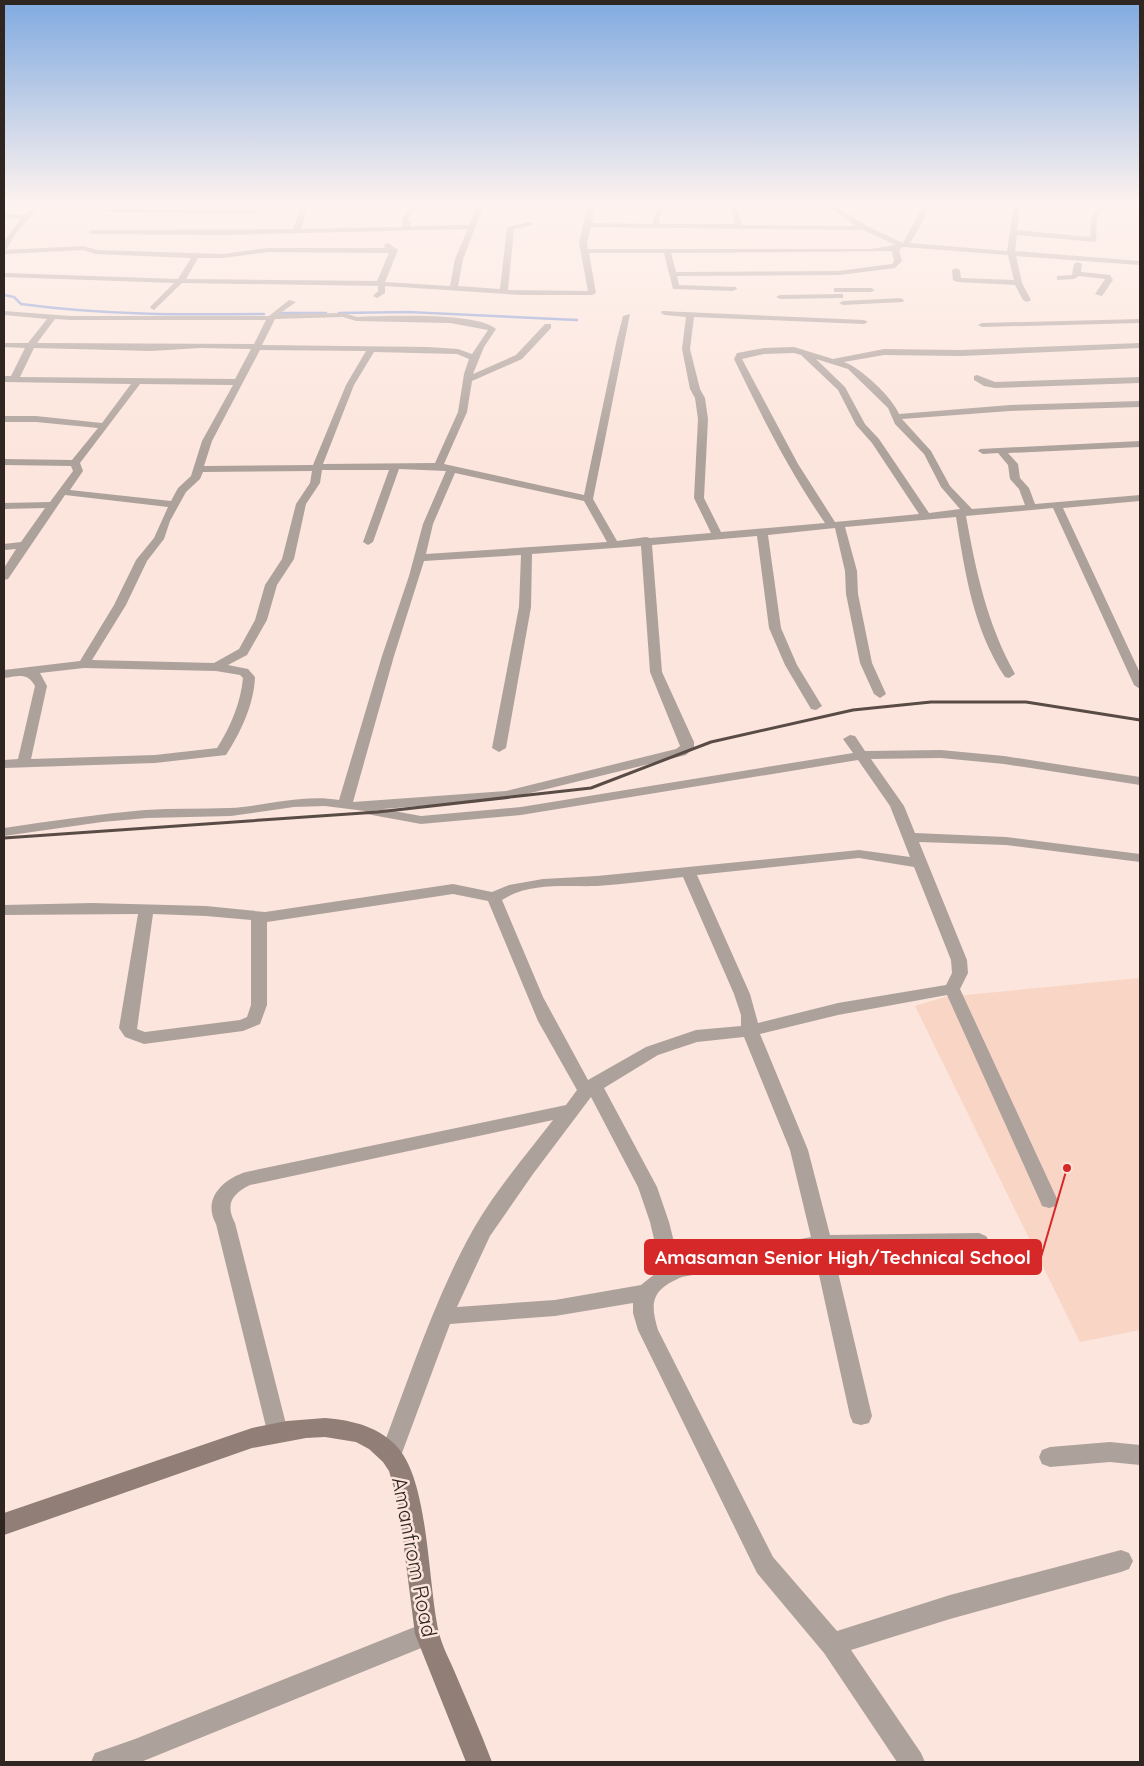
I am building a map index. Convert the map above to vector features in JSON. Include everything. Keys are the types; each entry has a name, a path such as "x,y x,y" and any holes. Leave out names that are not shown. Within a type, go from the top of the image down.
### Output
{"street":[{"path":"154,308 174,287"},
{"path":"377,296 382,291 381,287"},
{"path":"430,287 592,294 591,287"},
{"path":"677,287 733,288"},
{"path":"836,287 841,299"},
{"path":"1021,287 1028,300"},
{"path":"1099,294 1104,287"},
{"path":"841,299 871,290"},
{"path":"780,297 900,300"},
{"path":"84,664 120,605 142,560 159,539 173,504 182,490 196,477 207,441 272,317 292,302"},
{"path":"4,313 52,317 272,317 344,315 356,319 478,322 492,329 470,365 470,379 460,418 438,466"},
{"path":"665,313 800,321 864,322"},
{"path":"691,314 686,349 695,389 700,398 703,419 699,498 717,535"},
{"path":"613,543 588,499 596,468 612,375 628,316"},
{"path":"14,379 30,350 52,317"},
{"path":"435,321 448,325 457,332"},
{"path":"982,326 1140,321"},
{"path":"470,379 519,357 548,326"},
{"path":"4,345 30,350 53,346 257,347 442,351 458,352 474,358"},
{"path":"835,361 891,352 961,353 1140,346"},
{"path":"244,672 244,652 260,620 271,585 288,559 304,495 318,477 317,468 350,386 371,350"},
{"path":"880,694 866,663 852,594 850,571 835,524 799,474 751,387 738,359 740,355 764,350 803,351 835,361 851,367 860,374 892,407 898,422 907,434 928,454 946,487 964,512 975,595 986,630 1009,674"},
{"path":"803,351 845,393 861,425 874,440 925,516"},
{"path":"977,378 987,384 995,385 1140,380"},
{"path":"4,379 239,382"},
{"path":"75,463 137,381"},
{"path":"897,417 1010,408 1140,404"},
{"path":"4,419 36,419 104,426"},
{"path":"983,451 1140,444"},
{"path":"1000,450 1013,464 1015,479 1024,488 1031,506"},
{"path":"4,462 75,463"},
{"path":"4,578 24,545 78,471 75,463"},
{"path":"199,469 438,466 588,499"},
{"path":"368,542 395,468"},
{"path":"350,806 388,656 420,558 434,506 451,470"},
{"path":"63,492 173,504"},
{"path":"420,558 527,551 1140,498"},
{"path":"1057,505 1140,685"},
{"path":"4,506 52,506"},
{"path":"762,531 775,628 791,665 816,706"},
{"path":"350,806 506,795 585,775 631,766 681,752 687,747 687,742 656,672 646,540"},
{"path":"4,547 24,545"},
{"path":"499,748 525,607 527,551"},
{"path":"216,667 244,652"},
{"path":"4,674 36,673 84,664 216,667 244,672 249,677 250,686 238,720 220,752 155,759 4,764"},
{"path":"24,762 41,686 36,673"},
{"path":"850,739 897,806 910,837 960,960 960,973 952,989"},
{"path":"4,832 147,814 232,812 294,803 325,802 402,818 422,820 521,812 863,755 941,754 1004,760 1140,781"},
{"path":"910,837 1006,841 1140,858"},
{"path":"494,898 501,892 534,886 859,854 919,863"},
{"path":"688,872 742,994 749,1015 750,1031 799,1150 861,1416"},
{"path":"4,910 92,908 206,911 259,917 453,889 471,891 494,898"},
{"path":"494,898 526,980 572,1070 590,1087 650,1195 662,1232 671,1271"},
{"path":"146,910 127,1028 131,1033 144,1038 243,1025 254,1020 259,1005 259,917"},
{"path":"390,1454 443,1316 482,1232 526,1169 590,1087 652,1051 696,1036 750,1031 838,1009 952,989"},
{"path":"952,989 1049,1201"},
{"path":"277,1432 225,1222 220,1215 218,1207 224,1195 234,1184 246,1179 572,1110"},
{"path":"443,1316 555,1308 646,1292 671,1271 822,1243 979,1241"},
{"path":"646,1292 642,1307 648,1330 765,1565 833,1644 912,1762"},
{"name":"Amanfrom Road","path":"4,1524 194,1457 277,1432 330,1427 349,1430 365,1436 390,1454 397,1466 409,1501 427,1634 479,1762"},
{"path":"1050,1457 1110,1452 1140,1455"},
{"path":"833,1644 950,1607 1121,1561"},
{"path":"104,1762 133,1757 427,1634"}],"shaded area":[{"path":"1140,978 1140,1330 1080,1342 915,1006 945,997"}],"waterway":[{"path":"4,295 14,297 21,304 51,308 173,314 264,314"},
{"path":"339,313 408,312 577,320"},
{"path":"277,313 326,313"}],"railway":[{"path":"4,838 378,812 591,788 711,742 853,710 931,702 1026,702 1140,720"}],"place":[{"name":"Amasaman Senior High/Technical School","path":"1067,1168"}]}
